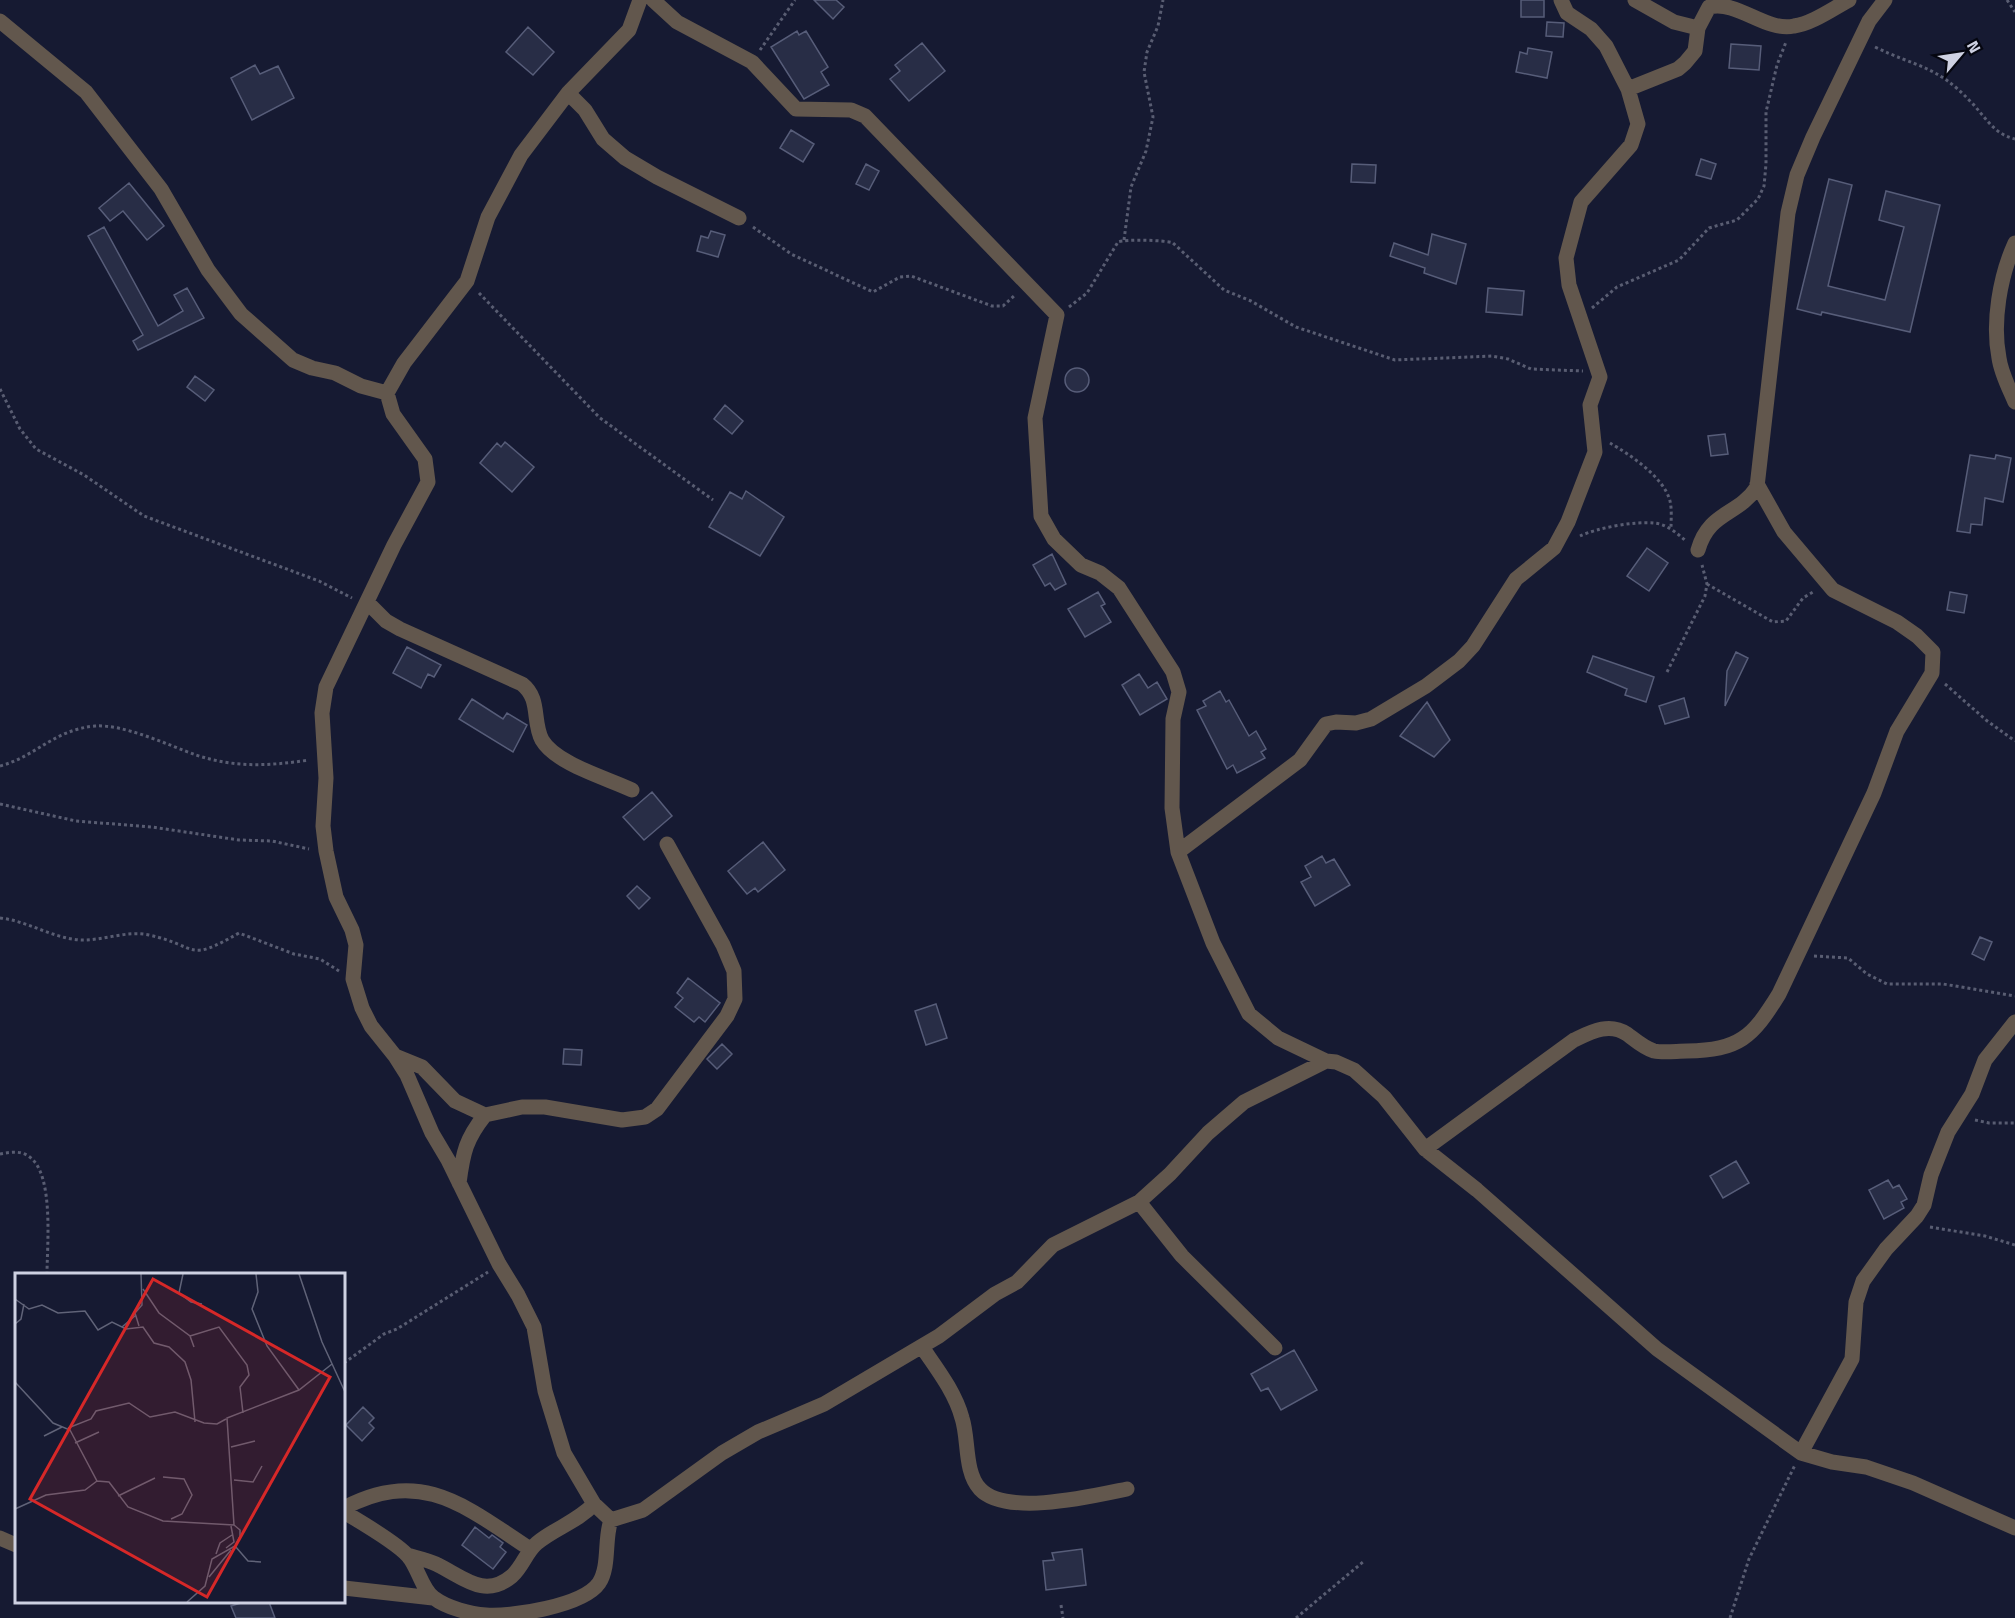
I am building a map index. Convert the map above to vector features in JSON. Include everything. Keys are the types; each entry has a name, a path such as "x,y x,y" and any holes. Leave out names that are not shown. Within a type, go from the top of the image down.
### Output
{"street":[{"path":"611,1520 594,1504 564,1453 553,1422 534,1327 519,1295 499,1264 395,1056 371,1026 362,1008 353,979 356,945 352,930 336,897 326,851 323,826 326,758 322,713 326,687 428,482 425,459 393,414 387,393 404,363 467,281 488,217 508,175 535,134 568,93 629,30 640,0"},
{"path":"653,0 677,22 752,62 796,109 810,112 851,110 866,116 1057,315 1035,418 1040,510 1054,539 1081,565 1100,573 1119,588 1175,678 1179,692 1173,719 1172,808 1178,852 1213,943 1249,1014 1278,1038 1326,1061 1336,1062 1354,1070 1384,1097 1425,1149 1477,1190 1657,1349 1801,1453 1832,1462 1866,1467 1904,1480 2015,1528"},
{"path":"1178,852 1300,760 1326,724 1356,723 1371,719 1426,686 1459,662 1473,646 1516,579 1554,548 1568,522 1593,460 1596,444 1590,405 1600,377 1566,274 1566,258 1581,202 1631,145 1636,134 1638,116 1628,89 1606,45 1591,29 1567,13 1561,0"},
{"path":"1635,0 1674,22 1698,28"},
{"path":"1628,89 1678,69 1685,63 1695,51 1698,28 1709,7 1718,4 1781,26 1792,27 1849,0"},
{"path":"1698,550 1702,535 1710,524 1749,498 1757,484 1788,213 1797,175 1869,21 1885,0"},
{"path":"0,21 87,92 161,189 208,270 241,314 293,360 312,368 335,373 361,386 387,393"},
{"path":"568,93 585,110 603,139 625,158 657,177 739,218"},
{"path":"2015,243 2006,264 1998,318 1999,358 2015,402"},
{"path":"1425,1149 1574,1040 1594,1031 1605,1028 1624,1032 1638,1043 1655,1051 1714,1051 1732,1047 1766,1017 1779,994 1794,957 1874,793 1897,730 1932,673 1933,652 1917,636 1863,603 1833,590 1784,532 1757,484"},
{"path":"366,603 386,621 400,629 522,684 531,691 541,739 551,751 569,763 632,790"},
{"path":"395,1056 422,1067 455,1101 485,1114 522,1107 545,1107 622,1120 645,1117 657,1109 727,1016 735,999 734,971 667,844"},
{"path":"1801,1453 1852,1359 1856,1302 1863,1281 1886,1249 1910,1224 1924,1205 1935,1164 1948,1132 1972,1094 1985,1060 2015,1022"},
{"path":"611,1520 643,1510 722,1453 758,1432 824,1404 922,1347 1017,1282 1053,1245 1139,1202 1170,1174 1208,1133 1244,1102 1326,1061"},
{"path":"459,1183 462,1155 470,1135 485,1114"},
{"path":"1139,1202 1182,1256 1275,1348"},
{"path":"922,1347 953,1396 963,1419 974,1480 980,1490 1012,1502 1046,1503 1127,1489"},
{"path":"345,1510 389,1489 432,1494 474,1513 530,1549"},
{"path":"345,1511 407,1555 434,1563 475,1586 486,1588 500,1584 513,1575 530,1549 547,1535 585,1514 594,1504"},
{"path":"345,1588 433,1598 468,1615 525,1612 579,1597 592,1590 599,1582 604,1566 606,1534 611,1520"},
{"path":"0,1538 15,1545"},
{"path":"407,1555 433,1598"}],"path":[{"path":"752,62 795,0"},
{"path":"1124,240 1131,187 1146,151 1153,117 1144,72 1147,52 1158,26 1163,0"},
{"path":"2007,0 2015,12"},
{"path":"1581,321 1617,287 1679,260 1709,228 1737,220 1758,199 1764,186 1766,112 1777,65 1792,27"},
{"path":"1862,37 1873,46 1929,67 1949,80 1989,124 2004,136 2015,139"},
{"path":"739,218 791,254 873,292 900,277 911,276 992,306 1003,306 1027,283"},
{"path":"1057,315 1087,293 1118,243 1124,240 1147,243 1161,240 1173,243 1230,294 1251,301 1296,327 1395,360 1492,356 1508,359 1532,369 1581,371 1600,377"},
{"path":"467,281 600,418 713,500"},
{"path":"0,389 20,429 36,449 84,475 144,516 320,581 366,603"},
{"path":"1593,432 1642,464 1659,483 1670,500 1671,529"},
{"path":"1554,548 1590,531 1654,523 1671,529 1698,550 1707,584 1705,596 1667,672"},
{"path":"1707,584 1773,622 1786,621 1803,597 1817,590 1833,590"},
{"path":"1932,673 1986,720 2015,741"},
{"path":"0,766 20,761 65,732 98,726 144,735 198,756 242,766 326,758"},
{"path":"0,804 75,821 152,827 326,851"},
{"path":"0,918 21,921 62,937 81,940 148,935 188,950 203,952 239,933 294,954 320,960 353,979"},
{"path":"1794,957 1848,958 1867,974 1887,984 1942,984 2015,996"},
{"path":"1958,1116 1989,1123 2015,1123"},
{"path":"0,1154 16,1151 30,1157 40,1169 48,1212 47,1273"},
{"path":"1910,1224 1985,1236 2015,1245"},
{"path":"345,1362 384,1334 475,1281 499,1264"},
{"path":"1730,1618 1749,1559 1801,1453"},
{"path":"1296,1618 1363,1562"},
{"path":"1061,1605 1063,1618"}],"building":[{"path":"814,0 836,0 844,7 833,19"},
{"path":"1521,0 1544,0 1544,17 1521,17"},
{"path":"1547,22 1564,23 1563,37 1546,36"},
{"path":"528,27 554,52 533,75 506,52"},
{"path":"797,31 799,35 806,31 828,67 821,72 829,85 804,99 771,47"},
{"path":"922,43 945,71 909,101 890,79 900,71 895,65"},
{"path":"1731,44 1761,46 1759,70 1729,68"},
{"path":"1528,48 1552,52 1547,78 1516,72 1520,52 1527,54"},
{"path":"255,65 260,74 278,66 294,98 252,120 231,78"},
{"path":"791,130 814,144 803,162 780,148"},
{"path":"1701,159 1716,164 1711,179 1696,175"},
{"path":"866,164 879,171 869,190 856,184"},
{"path":"1352,164 1376,165 1375,183 1351,182"},
{"path":"1829,179 1852,185 1828,286 1885,300 1904,227 1879,220 1886,191 1940,205 1910,332 1822,312 1821,315 1797,309"},
{"path":"129,183 164,226 147,240 123,211 110,221 99,208"},
{"path":"104,227 158,326 183,311 174,295 187,288 204,318 138,350 133,341 143,335 88,236"},
{"path":"711,231 725,235 718,257 697,251 701,236 708,238"},
{"path":"1432,234 1466,244 1456,284 1424,273 1425,268 1390,256 1394,243 1428,255"},
{"path":"1488,288 1524,291 1522,315 1486,312"},
{"path":"1077,368 1085,372 1089,380 1085,388 1077,392 1069,388 1065,380 1069,372"},
{"path":"195,376 214,390 205,401 187,387"},
{"path":"725,405 743,421 732,434 714,419"},
{"path":"1725,434 1728,454 1711,456 1708,436"},
{"path":"505,442 534,467 512,492 480,463 497,443 501,447"},
{"path":"1970,455 1995,459 1996,455 2011,458 2003,502 1985,498 1982,525 1971,524 1970,533 1957,531"},
{"path":"746,491 784,517 760,556 709,527 730,492 742,499"},
{"path":"1647,548 1668,563 1649,591 1627,576"},
{"path":"1052,554 1066,584 1055,590 1050,583 1045,586 1033,565"},
{"path":"1098,592 1105,604 1101,606 1111,622 1085,637 1068,609"},
{"path":"1950,592 1967,595 1964,613 1947,610"},
{"path":"407,647 441,665 434,677 428,674 421,688 393,673"},
{"path":"1736,652 1748,658 1725,706 1727,671"},
{"path":"1593,656 1654,677 1646,702 1625,695 1627,689 1587,672"},
{"path":"1139,674 1148,688 1157,682 1167,699 1140,715 1122,685"},
{"path":"1220,691 1226,702 1229,700 1249,736 1256,731 1266,749 1261,752 1265,758 1237,773 1233,765 1227,769 1197,710 1206,706 1203,701"},
{"path":"1684,698 1689,717 1665,724 1659,706"},
{"path":"472,699 503,719 507,713 527,725 513,752 459,719"},
{"path":"1427,702 1450,740 1434,757 1400,736"},
{"path":"652,792 672,816 644,840 623,817"},
{"path":"763,842 785,870 758,892 755,888 747,894 728,871"},
{"path":"1322,856 1326,863 1334,859 1350,885 1315,906 1301,882 1311,877 1305,866"},
{"path":"637,886 650,898 639,909 627,896"},
{"path":"1980,937 1992,942 1984,960 1972,954"},
{"path":"688,978 720,1003 705,1022 699,1017 694,1022 675,1007 683,998 677,993"},
{"path":"936,1004 947,1038 926,1045 915,1011"},
{"path":"722,1044 732,1054 717,1069 707,1059"},
{"path":"564,1049 582,1050 581,1065 563,1064"},
{"path":"1736,1161 1749,1183 1723,1198 1710,1176"},
{"path":"1888,1180 1893,1188 1899,1185 1907,1199 1901,1202 1904,1208 1884,1219 1869,1190"},
{"path":"1294,1350 1317,1390 1281,1410 1268,1388 1261,1391 1251,1374"},
{"path":"363,1407 374,1418 369,1423 374,1428 362,1441 346,1425"},
{"path":"475,1527 489,1538 492,1535 503,1543 500,1547 506,1552 493,1569 462,1545"},
{"path":"1082,1549 1086,1585 1046,1590 1043,1561 1054,1560 1052,1553"},
{"path":"241,1603 269,1603 275,1618 236,1618 231,1606"}]}
